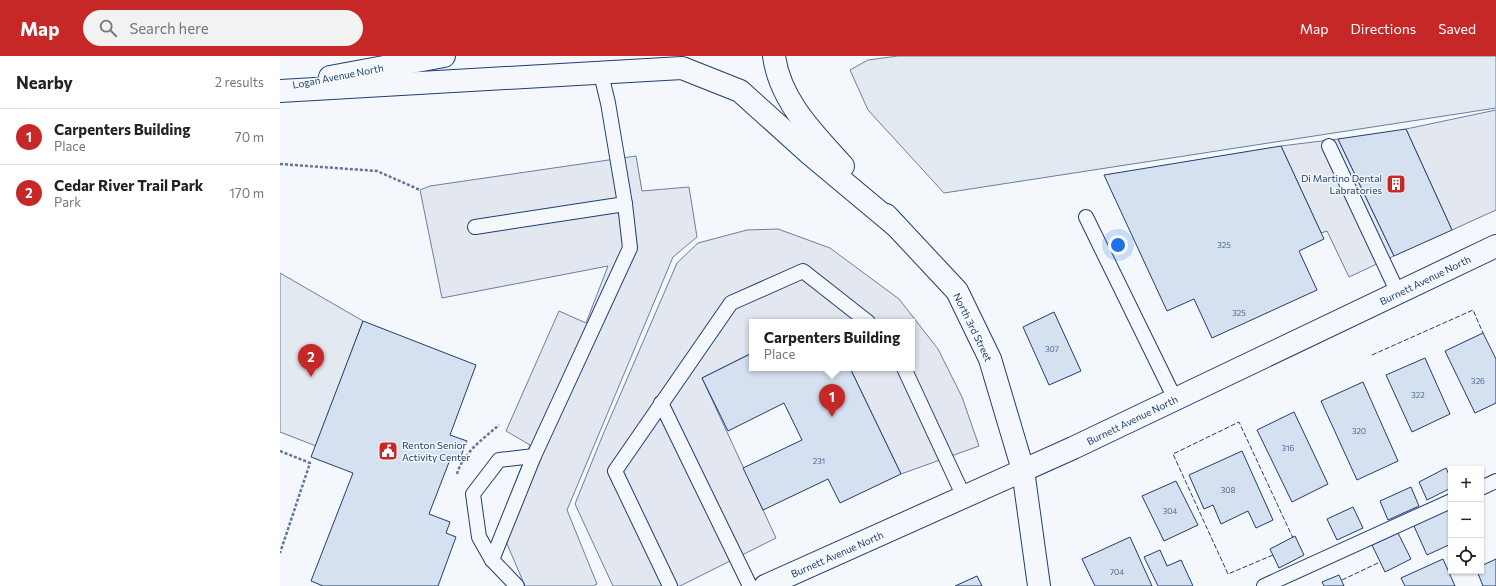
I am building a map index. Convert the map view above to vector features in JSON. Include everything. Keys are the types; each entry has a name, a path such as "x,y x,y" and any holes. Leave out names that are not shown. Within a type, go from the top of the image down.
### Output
{"main road":[{"name":"Logan Avenue North","path":"280,87 444,56"},
{"name":"North 3rd Street","path":"774,56 780,82 789,101 810,129 957,291 990,359 1023,470 1039,586"},
{"path":"280,91 601,74 682,68 740,91 810,154 896,225"},
{"name":"Burnett Avenue North","path":"765,586 1073,448 1496,246"}],"lane":[{"path":"492,560 534,456 630,248 625,204 608,103 601,74"},
{"path":"1329,146 1398,293"},
{"path":"475,227 625,204"},
{"path":"1086,217 1175,399"},
{"path":"670,586 615,471 730,303 803,271 864,319"},
{"path":"905,371 964,498"},
{"path":"661,403 750,586"},
{"path":"517,586 492,560 479,537 473,494 499,460 534,456"},
{"path":"1484,487 1496,481"},
{"path":"1264,586 1449,502"}],"path":[{"path":"280,164 377,171 420,190"},
{"path":"280,451 310,463 280,553"}],"shaded area":[{"path":"898,56 1496,56 1496,108 944,193 868,110 850,70 868,60"},
{"path":"1496,110 1496,210 1452,230 1406,129"},
{"path":"1338,139 1394,256 1349,277 1327,231 1321,233 1281,146"},
{"path":"636,156 642,191 689,187 697,237 673,257 567,510 597,584 593,586 525,586 499,525 530,445 506,431 559,311 586,323 608,266 442,298 420,190 430,186"},
{"path":"778,229 830,248 899,299 915,319 749,319 749,354 702,378 776,538 680,586 613,586 575,504 602,437 677,263 698,243 747,230"},
{"path":"280,273 363,321 316,446 280,432"},
{"path":"915,320 938,349 962,397 979,446 901,474 851,371 915,371"}],"building":[{"name":"Di Martino Dental Labratories","path":"1406,129 1452,230 1394,256 1338,139"},
{"path":"1281,146 1324,239 1299,251 1317,290 1212,338 1194,299 1167,311 1104,175"},
{"path":"1054,312 1081,371 1049,385 1023,327"},
{"name":"Renton Senior Activity Center","path":"363,321 476,365 450,435 467,441 459,461 451,457 429,514 450,522 446,533 456,537 438,586 323,586 311,581 353,473 311,457"},
{"path":"1483,333 1496,359 1496,403 1475,413 1445,351"},
{"path":"749,354 749,371 851,371 901,474 840,503 828,479 763,510 743,468 802,440 784,403 728,431 702,378"},
{"path":"1425,358 1450,414 1412,432 1386,375"},
{"path":"1363,382 1398,461 1357,480 1321,401"},
{"path":"1294,412 1328,484 1292,502 1257,430"},
{"path":"1242,451 1273,520 1256,528 1248,511 1221,524 1213,505 1204,509 1189,475"},
{"path":"1446,468 1448,472 1448,490 1427,500 1419,482"},
{"path":"1176,481 1198,525 1164,541 1142,496"},
{"path":"1411,487 1419,506 1388,520 1380,501"},
{"path":"1353,507 1363,528 1337,540 1327,519"},
{"path":"1448,507 1448,545 1427,555 1413,524"},
{"path":"1398,533 1411,559 1385,572 1372,545"},
{"path":"1295,536 1304,555 1279,568 1270,549"},
{"path":"1130,537 1152,586 1095,586 1082,559"},
{"path":"1160,550 1167,566 1181,560 1193,586 1158,586 1144,557"},
{"path":"1443,559 1448,574 1450,574 1455,586 1405,586 1401,578"},
{"path":"1496,559 1496,586 1483,586 1478,574 1484,574 1484,565"},
{"path":"1339,575 1344,586 1324,586 1322,582"},
{"path":"977,576 982,586 955,586"}],"fence":[{"path":"1372,355 1473,310 1483,333"},
{"path":"1273,555 1228,574 1173,454 1239,422 1293,538"},
{"path":"1342,580 1380,562"}],"place":[{"name":"Di Martino Dental Labratories","path":"1396,184"},
{"name":"Cedar River Trail Park","path":"311,377"},
{"name":"Carpenters Building","path":"832,417"},
{"name":"Renton Senior Activity Center","path":"388,451"}]}
